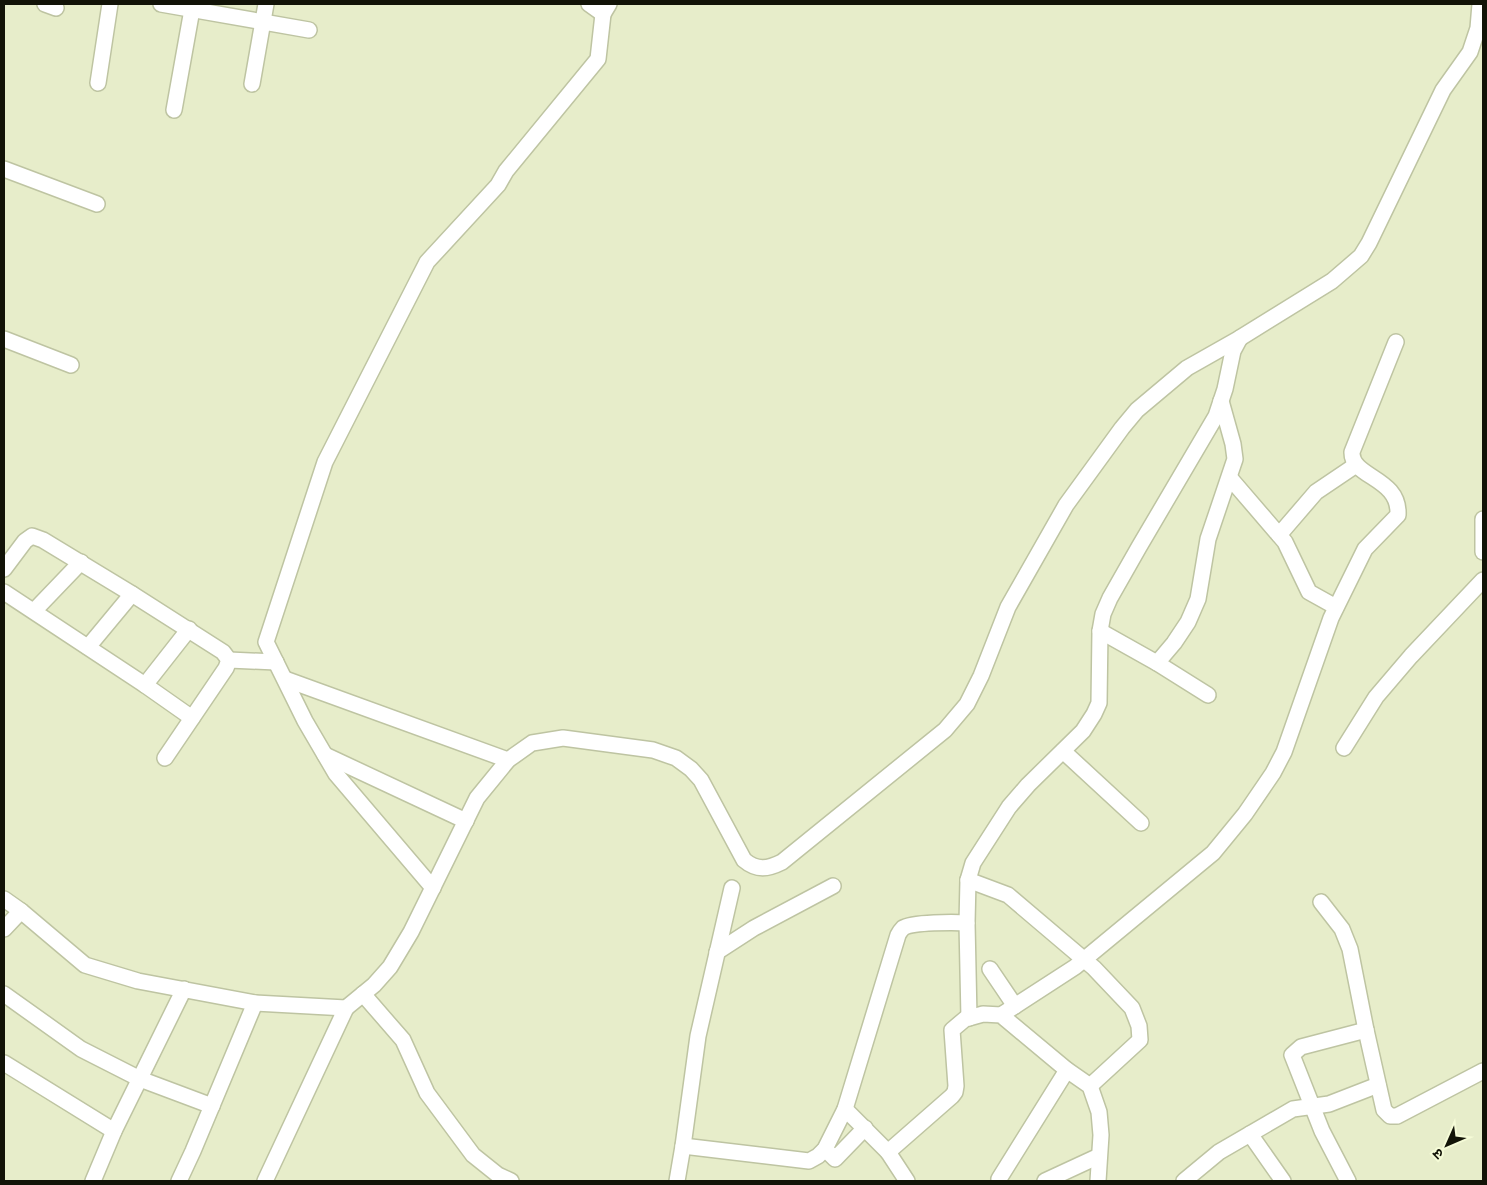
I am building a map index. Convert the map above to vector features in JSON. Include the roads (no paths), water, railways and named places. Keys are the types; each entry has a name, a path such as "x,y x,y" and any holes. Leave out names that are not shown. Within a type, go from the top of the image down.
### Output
{"street":[{"path":"98,83 110,4"},
{"path":"161,4 192,6 309,30"},
{"path":"252,84 266,4"},
{"path":"433,888 336,774 266,642 325,462 428,262 498,185 506,171 598,59 606,9 590,4"},
{"path":"265,1181 346,1008 374,985 390,967 411,932 477,798 508,760 532,743 563,738 653,750 676,758 691,769 701,780 744,860 751,866 766,868 782,862 945,730 967,704 981,676 1008,607 1066,505 1137,410 1187,368 1240,338 1332,280 1361,256 1370,243 1443,90 1470,52 1480,26 1480,4"},
{"path":"174,110 192,6"},
{"path":"4,169 97,204"},
{"path":"969,1018 968,880 973,863 1009,807 1089,723 1099,703 1100,632 1103,614 1110,598 1216,416 1233,351 1240,338"},
{"path":"4,339 71,365"},
{"path":"1001,1015 1075,967 1213,853 1245,814 1273,772 1284,752 1330,618 1365,549 1398,515 1397,502 1390,490 1356,465 1352,457 1352,452 1396,342"},
{"path":"1157,663 1183,629 1198,599 1208,539 1230,478 1235,458 1221,401"},
{"path":"1279,535 1316,492 1356,465"},
{"path":"1230,478 1285,542 1309,592 1336,607"},
{"path":"1483,519 1483,552"},
{"path":"4,569 25,541 32,536 43,540 189,629 223,652 229,660"},
{"path":"34,611 81,562"},
{"path":"1344,748 1376,697 1411,656 1483,580"},
{"path":"4,592 192,718"},
{"path":"88,647 132,594"},
{"path":"145,685 189,629"},
{"path":"1100,632 1157,663 1208,695"},
{"path":"229,660 276,662"},
{"path":"165,758 226,668 229,660"},
{"path":"285,679 508,760"},
{"path":"1063,751 1141,823"},
{"path":"325,754 466,821"},
{"path":"968,880 1008,895 1084,960 1132,1008 1139,1026 1140,1040 1090,1086"},
{"path":"717,952 754,928 833,886"},
{"path":"677,1181 698,1036 732,888"},
{"path":"4,899 85,965 138,981 255,1003 346,1008"},
{"path":"1321,902 1342,929 1350,949 1384,1110 1390,1116 1397,1116 1483,1071"},
{"path":"4,929 21,911"},
{"path":"683,1146 809,1161 818,1156 825,1149 845,1109 898,935 902,929 909,926 950,922 967,923"},
{"path":"990,969 1014,1006"},
{"path":"93,1181 114,1131 184,989"},
{"path":"4,994 81,1049 140,1079 212,1106"},
{"path":"363,994 403,1040 427,1093 473,1155 498,1175 511,1181"},
{"path":"179,1181 255,1003"},
{"path":"888,1152 955,1092 952,1030 965,1019 983,1014 1001,1015 1067,1070 1090,1086 1099,1112 1101,1135 1098,1181"},
{"path":"1348,1181 1322,1131 1292,1055 1301,1047 1366,1030"},
{"path":"4,1063 114,1131"},
{"path":"1000,1181 999,1179 1010,1160 1067,1070"},
{"path":"1184,1181 1219,1152 1293,1109 1329,1104 1378,1085"},
{"path":"845,1109 888,1152 907,1181"},
{"path":"825,1149 835,1159 865,1128"},
{"path":"1250,1134 1283,1181"},
{"path":"1045,1181 1099,1156"}]}
